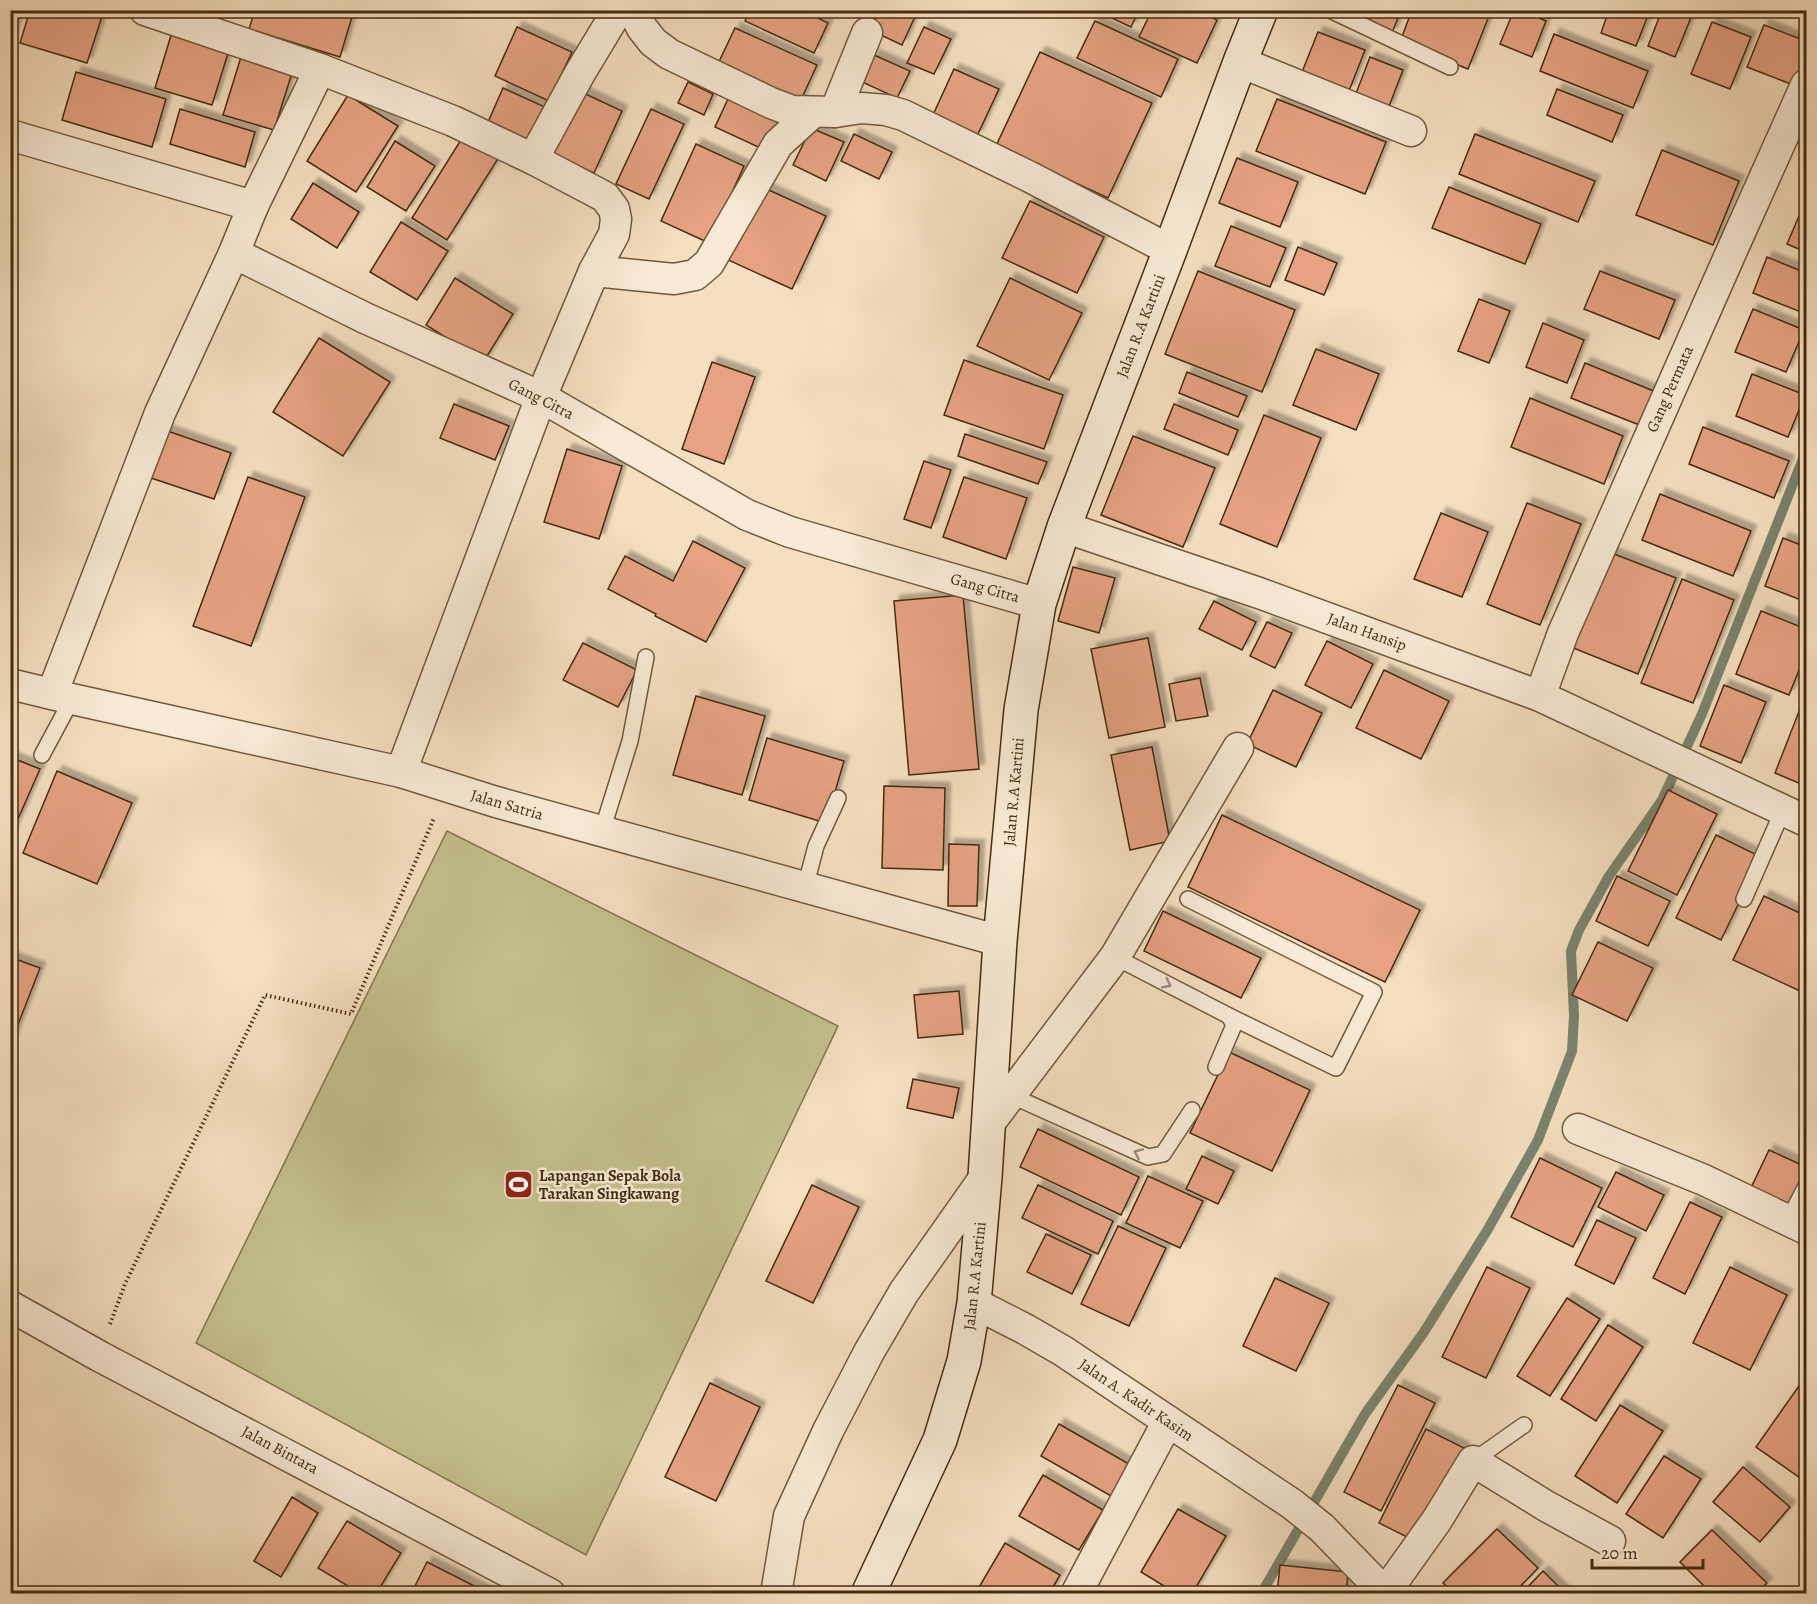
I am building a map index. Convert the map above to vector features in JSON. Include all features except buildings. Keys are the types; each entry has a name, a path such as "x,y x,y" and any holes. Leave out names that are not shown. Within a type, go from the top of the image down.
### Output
{"street":[{"path":"145,10 320,69 453,121 533,159 605,198 614,209 616,219 614,234 594,271 541,397 401,772"},
{"path":"533,159 618,10"},
{"path":"633,10 642,28 653,42 669,54 771,104 792,111 823,112 862,108 886,110 903,115 1030,177 1170,250"},
{"name":"Jalan R.A Kartini","path":"868,1593 940,1440 964,1361 974,1304 985,1177 1000,941 1021,710 1039,604 1064,527 1261,10"},
{"path":"594,271 674,279 695,275 709,263 778,144 823,112 867,33"},
{"path":"1240,62 1411,131"},
{"path":"62,697 160,413 234,253 253,206 320,69"},
{"name":"Gang Permata","path":"1540,696 1563,633 1806,85"},
{"path":"10,135 253,206"},
{"name":"Gang Citra","path":"234,253 365,318 541,397 674,471 747,515 790,532 1039,604"},
{"name":"Jalan Hansip","path":"1064,527 1259,593 1540,696 1795,815"},
{"name":"Jalan Satria","path":"10,684 401,772 496,802 1000,941"},
{"path":"988,1125 1115,957 1238,748"},
{"path":"1578,1129 1704,1180 1797,1225"},
{"path":"776,1593 789,1516 828,1431 869,1352 904,1292 985,1177"},
{"name":"Jalan A. Kadir Kasim","path":"974,1304 1025,1329 1053,1346 1292,1504 1322,1528 1385,1593"},
{"name":"Jalan Bintara","path":"10,1305 99,1356 550,1593"},
{"path":"1076,1593 1168,1421"},
{"path":"1385,1593 1437,1520 1473,1461 1546,1506 1610,1541"}],"lane":[{"path":"1330,10 1450,67"},
{"path":"602,831 630,741 646,657"},
{"path":"42,755 62,697"},
{"path":"805,888 816,846 838,798"},
{"path":"1744,899 1795,815"},
{"path":"1115,957 1336,1068 1374,992 1188,899"},
{"path":"1216,1067 1234,1025 1229,1016"},
{"path":"1010,1095 1148,1157 1163,1154 1192,1110"},
{"path":"1797,1225 1806,1186"},
{"path":"1473,1461 1524,1425"}],"path":[{"path":"99,1356 125,1284 265,995 351,1014 447,787"}],"shaded area":[{"name":"Lapangan Sepak Bola Tarakan Singkawang","path":"447,831 838,1026 586,1555 196,1343"}],"waterway":[{"path":"1261,1594 1365,1414 1424,1332 1488,1229 1538,1140 1572,1051 1574,1016 1571,951 1579,930 1609,876 1662,800 1702,714 1806,451"}],"place":[{"name":"Lapangan Sepak Bola Tarakan Singkawang","path":"518,1185"}]}
